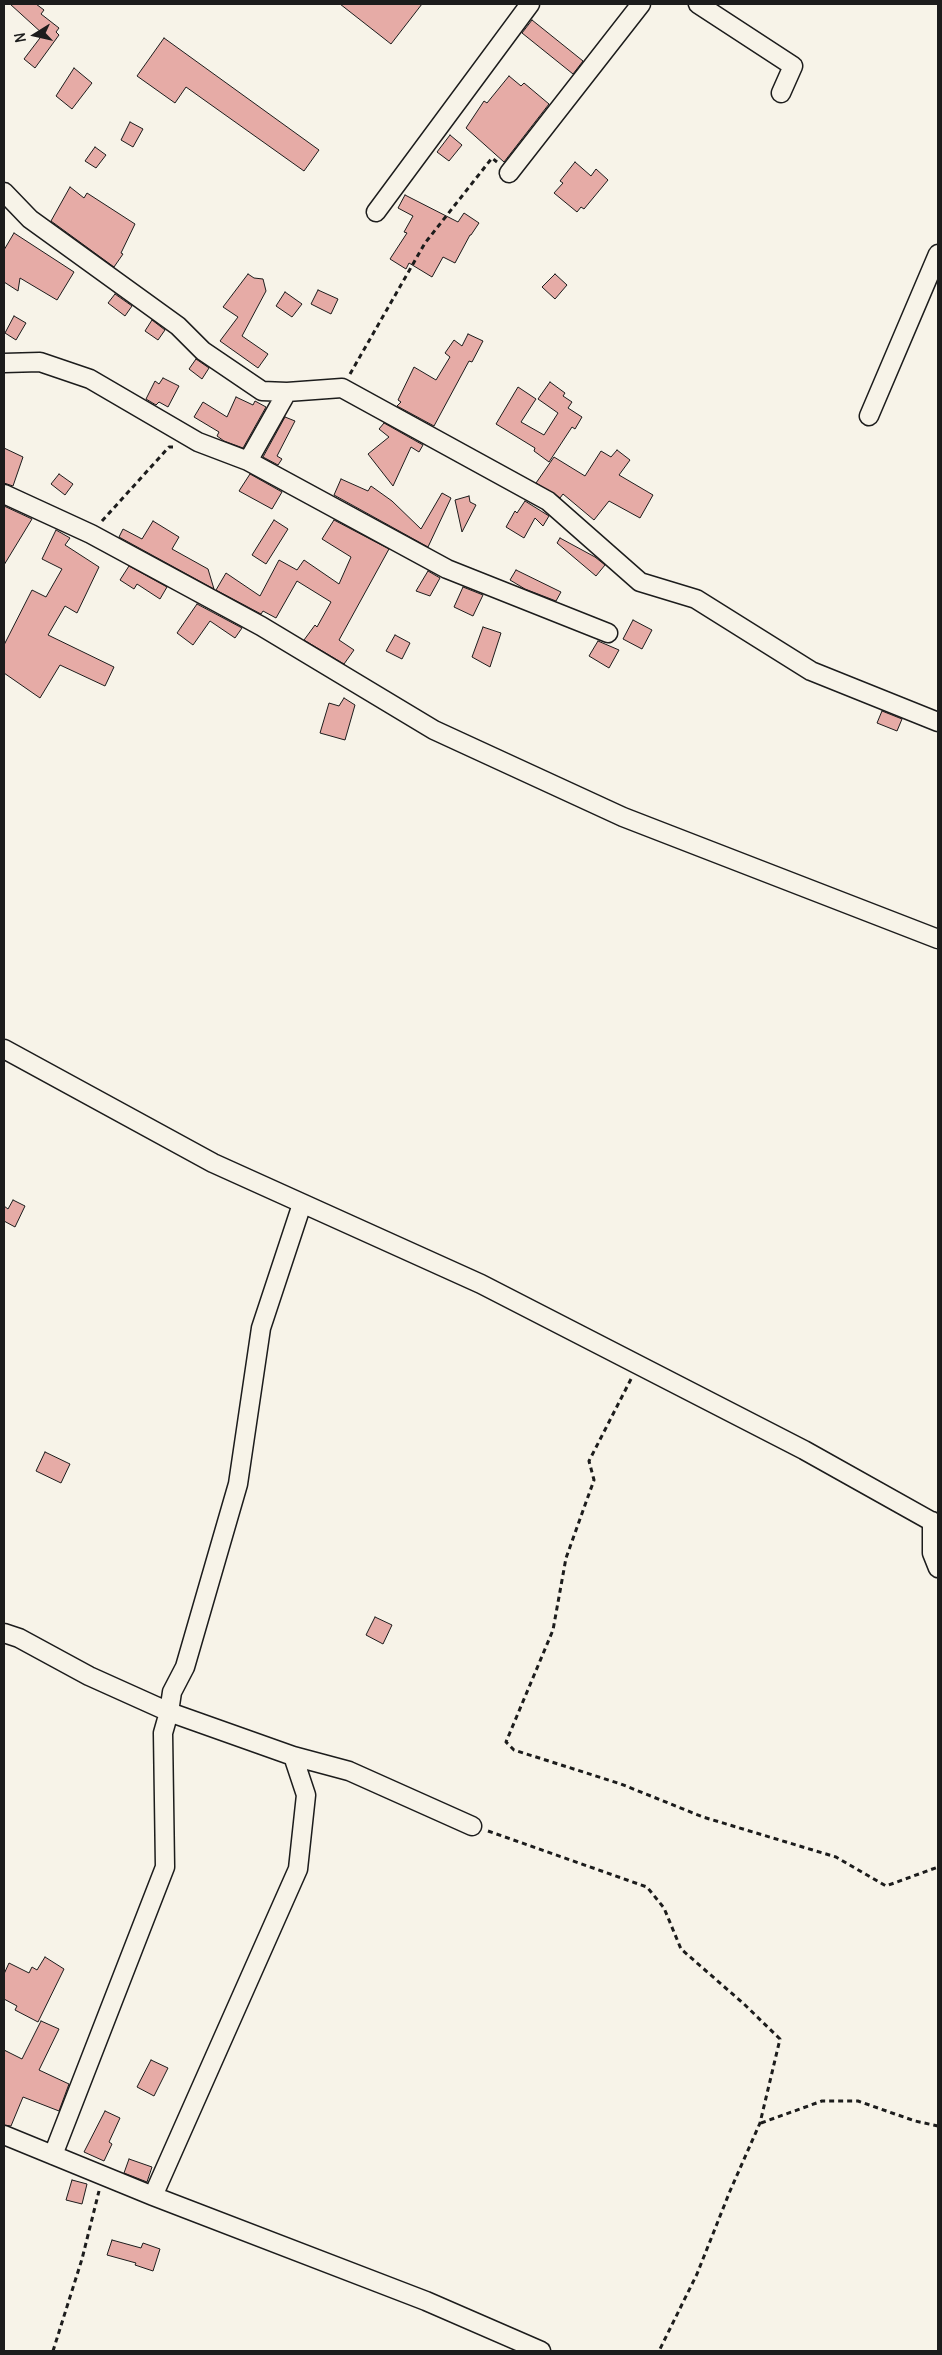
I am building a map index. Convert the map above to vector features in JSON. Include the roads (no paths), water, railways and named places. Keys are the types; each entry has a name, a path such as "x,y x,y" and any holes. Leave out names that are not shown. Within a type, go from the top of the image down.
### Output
{"street":[{"path":"376,212 530,4"},
{"path":"509,173 641,4"},
{"path":"698,4 793,66 781,93"},
{"path":"4,192 30,219 178,326 203,351 262,391 287,392 342,388 548,501 640,582 696,599 811,671 938,722"},
{"path":"870,416 938,254"},
{"path":"4,363 40,362 90,379 198,442 248,461 447,569 608,633"},
{"path":"248,461 287,392"},
{"path":"4,494 91,534 261,626 434,730 623,817 938,939"},
{"path":"4,1050 214,1163 481,1284 804,1450 935,1523 932,1553 938,1568"},
{"path":"53,2155 164,1867 163,1733 172,1692 185,1667 238,1484 261,1328 302,1204"},
{"path":"4,1633 19,1638 90,1676 169,1712 293,1756 349,1771 472,1826"},
{"path":"153,2196 298,1869 306,1794 293,1756"},
{"path":"4,2135 153,2196 426,2301 541,2351"}]}
